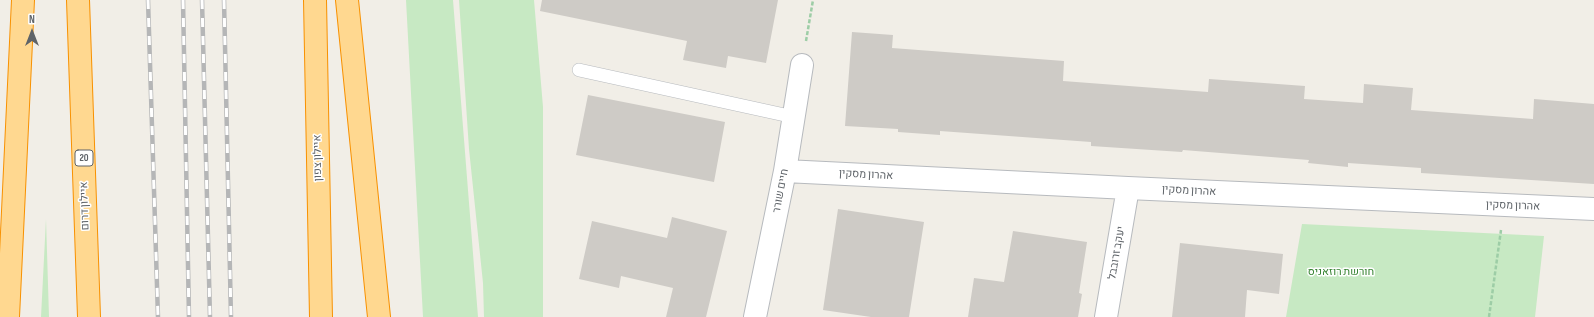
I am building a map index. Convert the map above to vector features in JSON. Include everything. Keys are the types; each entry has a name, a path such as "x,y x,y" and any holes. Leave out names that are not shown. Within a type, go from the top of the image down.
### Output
{"highway":[{"path":"8,317 23,0"},
{"name":"איילון דרום","path":"78,0 89,317"},
{"name":"איילון צפון","path":"315,0 320,317"},
{"path":"347,0 378,317"}],"street":[{"name":"חיים שורר","path":"755,317 785,171 802,65"},
{"name":"אהרון מסקין","path":"785,171 1504,206 1594,209"},
{"name":"יעקב זרובבל","path":"1106,317 1128,188"}],"lane":[{"path":"580,70 794,117"}],"path":[{"path":"802,65 813,0"},
{"path":"1489,317 1504,206"}],"green space":[{"path":"406,0 453,0 478,317 423,317"},
{"path":"459,0 534,0 543,107 543,317 484,317 483,283 469,149"},
{"path":"46,219 49,317 41,317"},
{"name":"חורשת רוזאניס","path":"1302,224 1544,236 1535,317 1286,317"}],"building":[{"path":"542,0 778,0 766,63 728,56 726,68 683,60 687,41 540,11"},
{"path":"852,32 893,35 892,48 1064,61 1063,81 1208,92 1209,79 1305,86 1304,99 1363,103 1364,84 1413,88 1411,110 1533,119 1534,99 1594,104 1594,184 1421,173 1421,168 1348,163 1348,167 1308,163 1309,160 1183,150 1182,152 1091,146 1091,142 940,131 940,135 898,132 898,129 845,126"},
{"path":"588,95 725,122 714,182 576,155"},
{"path":"838,209 924,222 909,317 871,317 823,310"},
{"path":"672,217 727,231 706,317 666,317 673,288 621,276 619,288 579,279 592,221 667,238"},
{"path":"1013,231 1087,242 1079,293 1082,294 1078,317 968,317 974,278 1004,282"},
{"path":"1180,243 1283,254 1279,294 1247,290 1245,317 1172,317"}],"railway":[{"path":"148,0 158,317"},
{"path":"183,0 189,317"},
{"path":"202,0 210,317"},
{"path":"224,0 231,317"}]}
